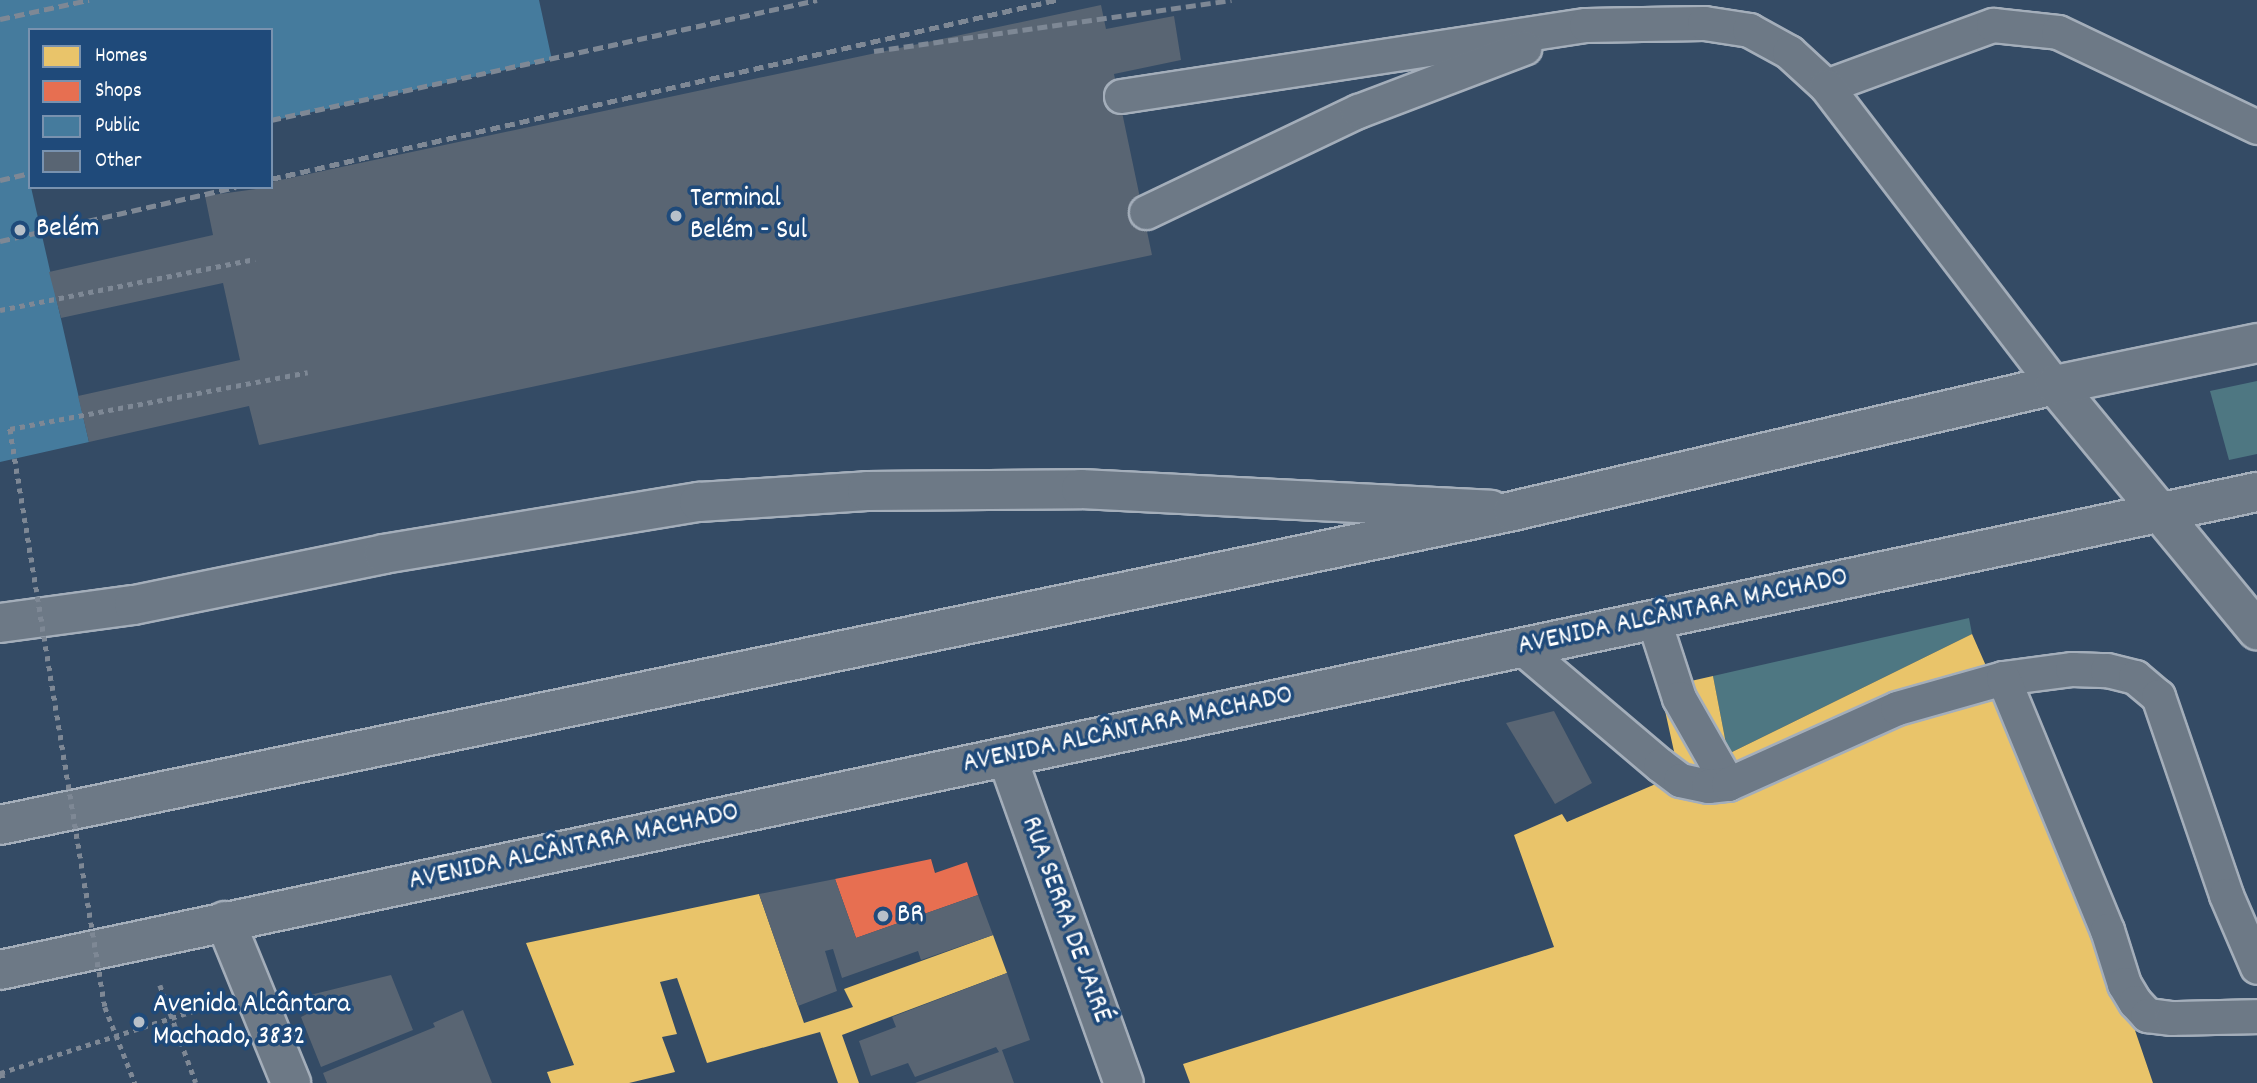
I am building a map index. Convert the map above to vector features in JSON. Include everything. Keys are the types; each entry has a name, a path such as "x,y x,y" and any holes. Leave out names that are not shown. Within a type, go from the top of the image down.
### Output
{"main road":[{"path":"0,825 1513,511 2055,385 2257,343"},
{"path":"2055,385 2257,630"},
{"path":"0,622 134,605 425,546 699,502 867,491 1081,489 1513,511"},
{"name":"AVENIDA ALCÂNTARA MACHADO","path":"0,970 2257,492"},
{"name":"RUA SERRA DE JAIRÉ","path":"1007,757 1124,1083"},
{"path":"225,921 291,1083"}],"lane":[{"path":"1121,96 1586,25 1704,23 1749,30 1789,52 1826,86 2055,385"},
{"path":"1146,212 1358,111 1586,25"},
{"path":"1826,86 1993,25 2058,32 2257,127"},
{"path":"1654,618 1679,698 1728,784"},
{"path":"1522,648 1598,717 1681,780 1694,785 1728,784 1897,709 2003,678 2072,669 2107,670 2135,677 2158,696 2227,895 2257,967"},
{"path":"2003,678 2107,930 2124,984 2135,1002 2147,1015 2257,1016"}],"path":[{"path":"0,310 256,259"},
{"path":"135,1083 105,1007 10,429 308,372"},
{"path":"143,939 196,1083"},
{"path":"4,1083 1,1073 254,992"}],"green space":[{"path":"2257,381 2257,454 2229,460 2210,391"},
{"path":"1969,618 1972,634 1728,754 1713,676"}],"building: Homes":[{"path":"1972,634 2096,916 2153,1083 1190,1083 1183,1064 1554,947 1514,835 1562,814 1567,822 1679,774 1660,688 1713,676 1728,754"},
{"path":"759,894 804,1023 853,1007 844,989 993,935 1007,973 842,1035 859,1083 838,1083 820,1032 707,1063 677,978 660,982 677,1034 662,1037 675,1072 629,1083 551,1083 547,1072 574,1065 526,943"}],"building: Shops":[{"name":"BR","path":"931,859 935,873 967,862 978,895 856,938 835,879"}],"building: Public":[{"name":"Belém","path":"0,0 539,0 552,60 273,121 273,28 28,28 28,189 31,189 89,442 0,462"}],"building: Other":[{"name":"Terminal Belém - Sul","path":"1101,5 1106,29 1174,16 1181,60 1114,74 1152,255 259,445 249,406 89,442 78,396 240,360 223,283 61,318 49,272 213,235 205,196 273,189 273,182"},
{"path":"1554,711 1592,783 1555,804 1506,723"},
{"path":"835,879 856,938 978,895 993,935 921,960 918,951 842,978 833,949 825,951 837,991 798,1006 759,894"},
{"path":"1007,973 1030,1040 1002,1050 1014,1083 915,1083 999,1052 996,1047 915,1077 908,1063 871,1076 859,1041 896,1027 892,1017"},
{"path":"391,975 413,1030 321,1067 301,1017 313,1011 306,996"},
{"path":"463,1010 492,1083 327,1083 323,1073 435,1027 433,1023"}],"railway":[{"path":"0,19 89,0"},
{"path":"273,120 817,0"},
{"path":"273,179 1056,0"},
{"path":"874,51 1231,0"},
{"path":"0,180 28,173"},
{"path":"0,241 227,189"}],"place":[{"name":"Terminal Belém - Sul","path":"676,216"},
{"name":"Belém","path":"20,230"},
{"name":"BR","path":"883,916"},
{"name":"Avenida Alcântara Machado, 3832","path":"139,1022"}]}
